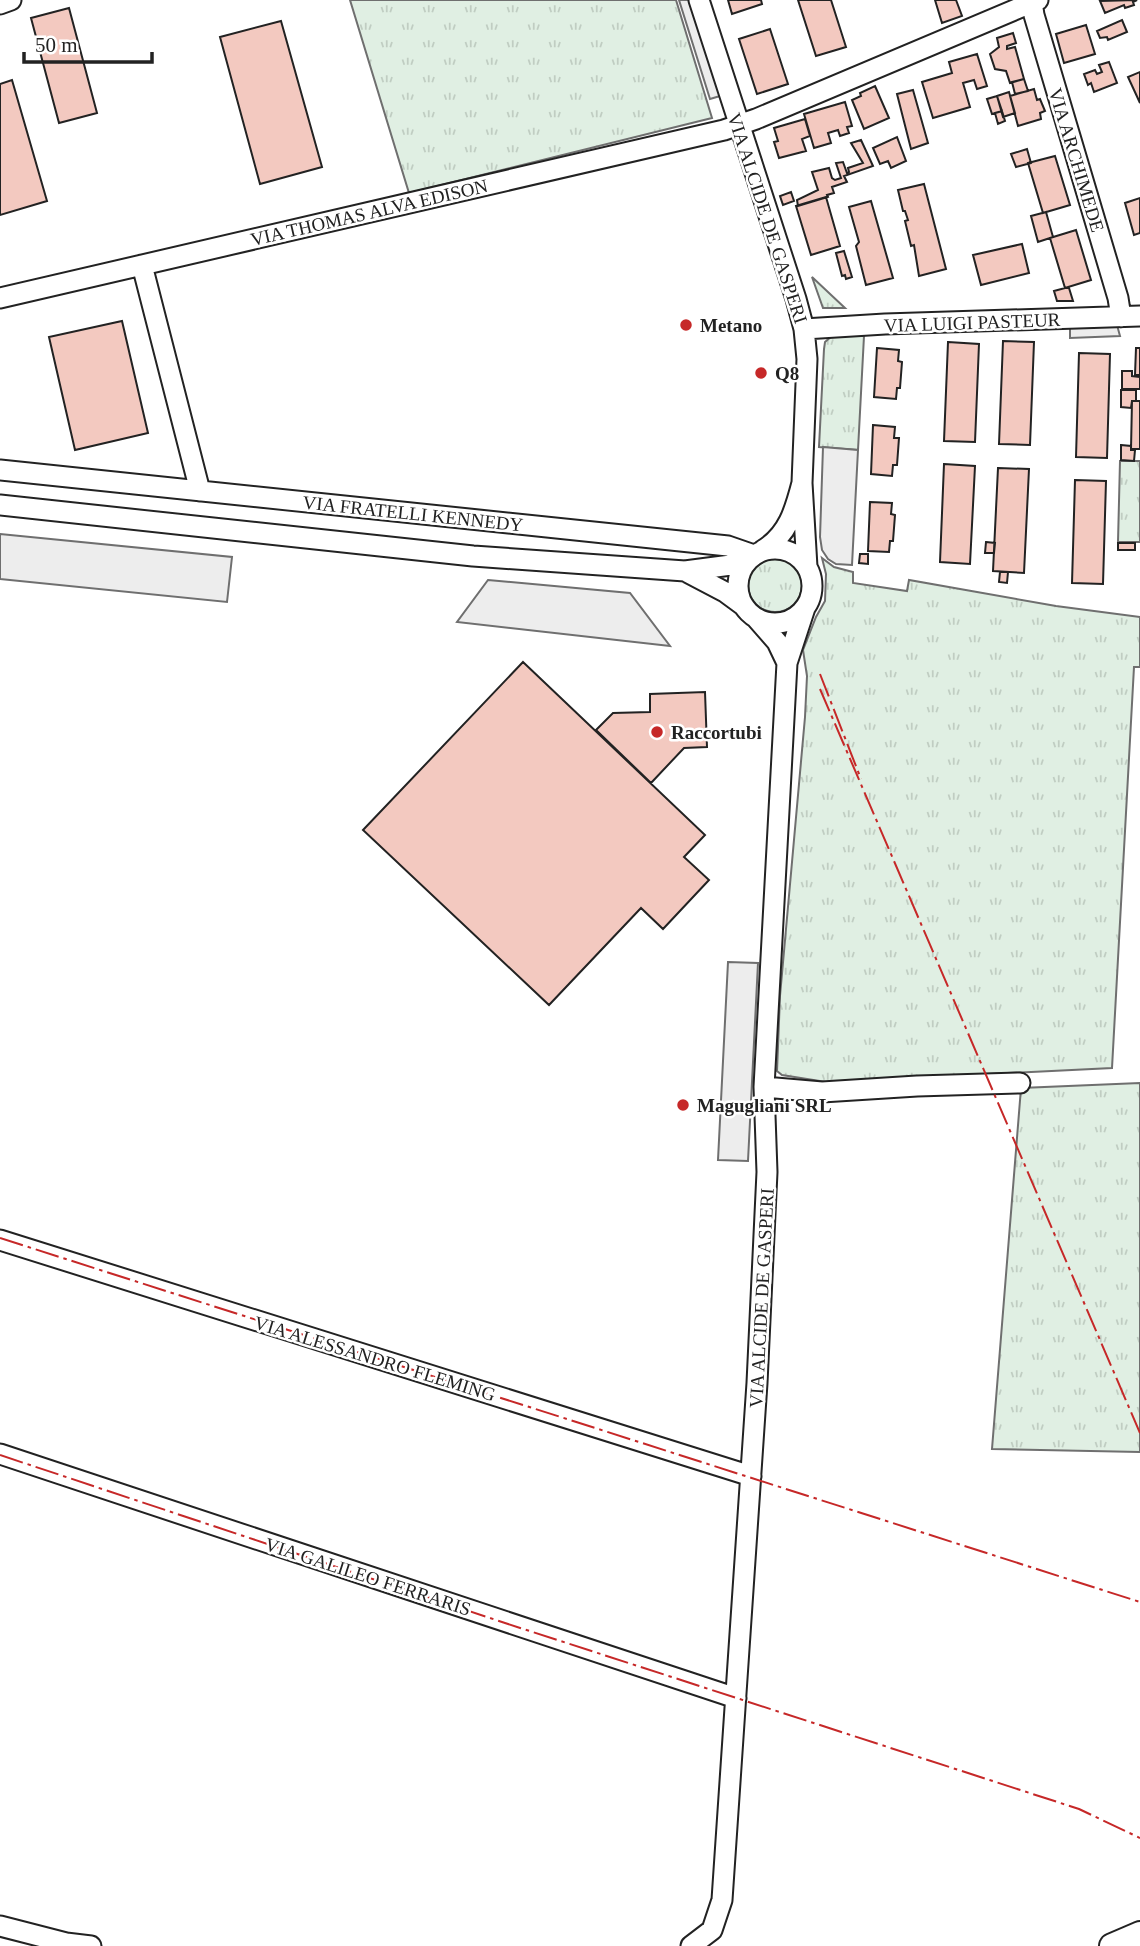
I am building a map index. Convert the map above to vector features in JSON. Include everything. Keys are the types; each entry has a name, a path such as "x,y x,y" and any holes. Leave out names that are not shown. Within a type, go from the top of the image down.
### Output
{"main road":[{"path":"1112,1946 1140,1934"}],"street":[{"path":"0,4 10,0"},
{"name":"VIA ALCIDE DE GASPERI","path":"699,0 804,329 807,359 802,483 807,567"},
{"name":"VIA THOMAS ALVA EDISON","path":"0,298 724,130 1035,1"},
{"name":"VIA ARCHIMEDE","path":"1035,1 1034,15 1118,298 1131,316"},
{"path":"142,265 200,491"},
{"name":"VIA LUIGI PASTEUR","path":"804,329 1131,316"},
{"name":"VIA FRATELLI KENNEDY","path":"0,470 727,546 759,553"},
{"name":"VIA ALCIDE DE GASPERI","path":"759,553 783,534 795,508 802,483"},
{"name":"VIA FRATELLI KENNEDY","path":"0,505 473,556 685,571 731,565 759,553"},
{"path":"748,611 763,621 775,623 787,621 805,608 812,587 807,567 792,553 773,549 759,553 740,572 739,595 748,611 777,642 787,663"},
{"name":"VIA FRATELLI KENNEDY","path":"685,571 725,592 748,611"},
{"name":"VIA ALCIDE DE GASPERI","path":"691,1946 712,1930 722,1900 751,1476 767,1172 765,1087 787,663 805,608"},
{"path":"765,1087 822,1092 1020,1083"},
{"name":"VIA ALESSANDRO FLEMING","path":"0,1240 751,1476"},
{"name":"VIA GALILEO FERRARIS","path":"0,1454 736,1698"},
{"path":"0,1926 66,1944 91,1946"}],"green space":[{"path":"350,0 676,0 712,118 409,193"},
{"path":"812,277 845,308 823,308"},
{"path":"832,336 864,336 858,450 819,447 824,349 825,342"},
{"path":"1120,461 1140,461 1140,542 1118,542"},
{"path":"775,558 794,566 802,585 794,604 775,612 756,604 748,585 756,566"},
{"path":"822,558 834,567 853,572 853,583 907,591 909,580 1056,606 1140,617 1140,667 1134,667 1112,1068 826,1082 782,1075 777,1071 780,996 805,717 807,676 803,650 825,601 826,574"},
{"path":"1140,1083 1140,1452 992,1449 1021,1088"}],"shaded area":[{"path":"679,0 689,0 720,96 710,99"},
{"path":"1117,325 1120,336 1070,338 1070,327"},
{"path":"823,447 858,450 852,565 836,564 828,559 822,550 820,537"},
{"path":"0,534 232,557 227,602 0,579"},
{"path":"488,580 630,593 670,646 457,622"},
{"path":"728,962 758,963 748,1161 718,1160"}],"building":[{"path":"728,0 761,0 762,4 732,14"},
{"path":"798,0 831,0 846,47 816,56"},
{"path":"935,0 956,0 962,16 942,23"},
{"path":"1137,0 1133,2 1134,5 1125,8 1124,5 1105,13 1100,1"},
{"path":"69,8 97,113 59,123 31,18"},
{"path":"1122,20 1127,32 1108,40 1107,37 1100,38 1097,31"},
{"path":"281,21 322,167 260,184 220,37"},
{"path":"1086,25 1095,54 1064,63 1056,34"},
{"path":"770,29 788,84 757,94 739,39"},
{"path":"1013,33 1016,43 1007,46 1007,49 1015,47 1024,79 1010,83 1006,71 995,69 990,54 999,47 997,38"},
{"path":"977,54 987,86 977,89 974,80 963,83 970,107 933,118 922,82 952,73 949,62"},
{"path":"1109,62 1117,83 1094,92 1084,74 1095,70 1097,74 1102,72 1099,65"},
{"path":"1140,72 1140,103 1128,77"},
{"path":"1024,79 1028,91 1015,94 1012,82"},
{"path":"12,80 47,201 0,215 0,84"},
{"path":"875,86 889,118 864,129 852,100"},
{"path":"1034,89 1037,100 1040,99 1045,111 1040,113 1041,119 1018,126 1010,96"},
{"path":"913,90 928,143 911,149 897,94"},
{"path":"1009,92 1015,113 1003,117 997,96"},
{"path":"997,96 1002,111 992,114 987,99"},
{"path":"845,102 852,126 847,127 849,133 840,136 838,130 828,133 831,143 814,148 804,114"},
{"path":"1002,111 1005,121 998,124 995,113"},
{"path":"805,119 810,136 802,139 806,151 779,158 774,142 778,141 774,128"},
{"path":"897,137 906,161 891,168 888,161 880,164 873,148"},
{"path":"861,140 873,166 844,176 847,182 832,187 834,193 827,195 828,197 798,206 797,200 818,190 812,172 829,168 835,180 841,178 836,163 843,162 847,173 848,168 863,163 851,143"},
{"path":"1027,149 1031,163 1016,167 1011,154"},
{"path":"1055,156 1070,205 1043,213 1028,163"},
{"path":"924,184 946,269 919,276 914,245 911,246 905,221 908,220 898,190"},
{"path":"791,192 794,201 783,205 780,196"},
{"path":"826,197 840,246 811,255 796,206"},
{"path":"1140,198 1140,233 1134,235 1125,203"},
{"path":"871,201 893,278 866,285 856,246 859,242 849,207"},
{"path":"1046,212 1053,237 1038,242 1031,216"},
{"path":"1076,230 1091,280 1065,288 1050,238"},
{"path":"1022,244 1029,273 981,285 973,255"},
{"path":"844,251 852,277 846,279 845,275 842,276 836,253"},
{"path":"1069,288 1073,301 1057,301 1054,291"},
{"path":"122,321 148,433 75,450 49,337"},
{"path":"1003,341 1034,342 1030,445 999,444"},
{"path":"948,342 979,344 975,442 944,441"},
{"path":"877,348 899,350 898,361 902,362 900,388 897,388 896,399 874,397"},
{"path":"1136,348 1140,348 1140,375 1135,375"},
{"path":"1079,353 1110,354 1107,458 1076,457"},
{"path":"1122,371 1132,371 1132,376 1140,377 1140,389 1122,389"},
{"path":"1121,390 1136,390 1136,401 1132,401 1131,408 1121,407"},
{"path":"1132,401 1140,401 1140,449 1131,449"},
{"path":"873,425 895,427 894,438 899,438 897,465 893,465 892,476 871,474"},
{"path":"1121,445 1131,446 1131,450 1135,450 1134,461 1121,460"},
{"path":"944,464 975,466 970,564 940,562"},
{"path":"998,468 1029,469 1024,573 993,571"},
{"path":"1075,480 1106,481 1103,584 1072,583"},
{"path":"870,502 892,503 891,514 895,515 893,541 890,541 889,552 868,551"},
{"path":"986,542 995,543 994,553 985,553"},
{"path":"1118,543 1135,543 1135,550 1118,550"},
{"path":"860,554 868,554 868,564 859,563"},
{"path":"1000,572 1008,572 1007,583 999,582"},
{"path":"523,662 705,835 684,857 709,880 663,929 641,908 549,1005 363,830"},
{"path":"705,692 707,747 684,748 651,783 596,730 613,713 650,712 650,694"}],"power":[{"path":"820,674 861,779"},
{"path":"820,689 1140,1433"},
{"path":"0,1238 1140,1602"},
{"path":"0,1455 505,1623 1079,1809 1140,1838"}],"place":[{"name":"Metano","path":"686,325"},
{"name":"Q8","path":"761,373"},
{"name":"Raccortubi","path":"657,732"},
{"name":"Magugliani SRL","path":"683,1105"}]}
